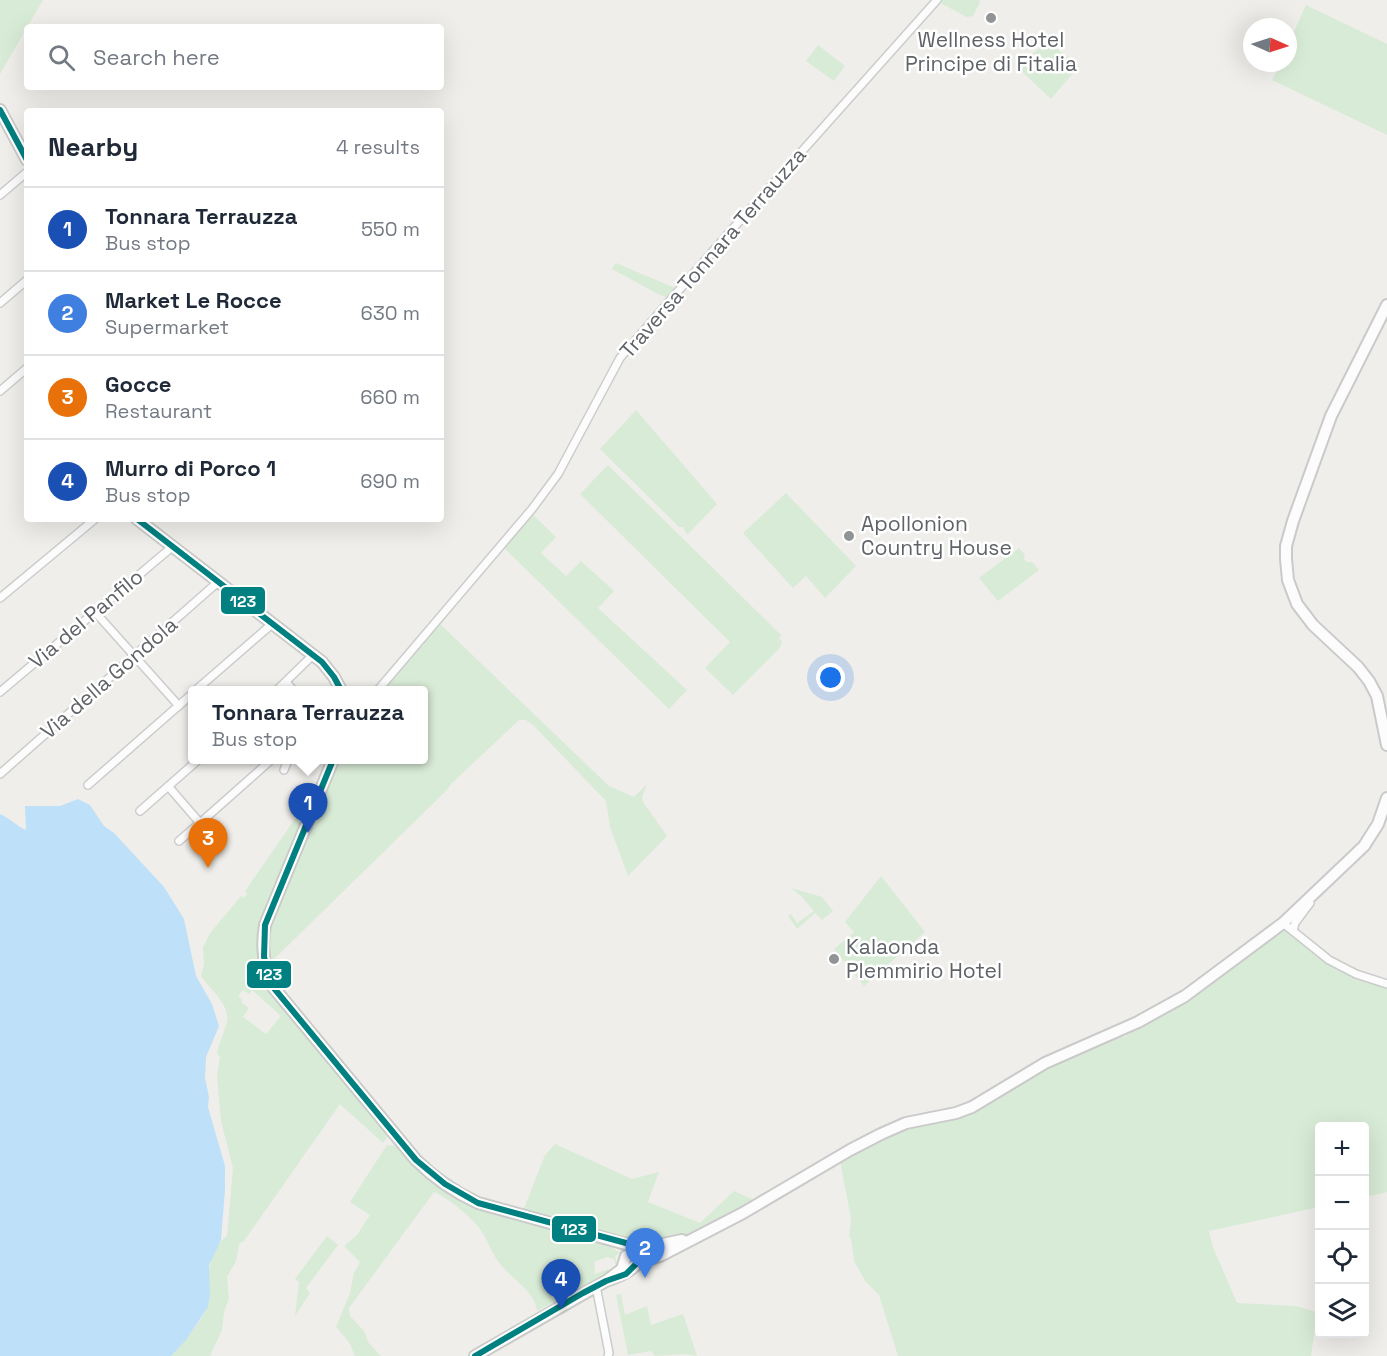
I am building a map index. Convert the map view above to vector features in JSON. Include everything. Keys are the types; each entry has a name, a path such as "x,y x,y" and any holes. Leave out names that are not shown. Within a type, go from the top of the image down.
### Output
{"street":[{"name":"Traversa Tonnara Terrauzza","path":"381,686 532,509 558,474 620,358 751,207 937,0"},
{"path":"0,110 24,154"},
{"path":"0,195 24,175"},
{"path":"0,303 24,283"},
{"path":"1387,305 1331,416 1286,546 1288,580 1297,604 1313,625 1358,667 1369,681 1377,696 1387,745"},
{"path":"0,391 24,371"},
{"path":"0,598 91,522"},
{"path":"141,522 313,655 328,668 339,686"},
{"name":"Via del Panfilo","path":"0,692 172,547"},
{"name":"Via della Gondola","path":"0,774 218,582"},
{"path":"95,612 179,706"},
{"path":"201,686 272,624"},
{"path":"282,686 313,655"},
{"path":"286,682 290,686"},
{"path":"88,785 188,698"},
{"path":"140,811 192,764"},
{"path":"179,841 266,764"},
{"path":"284,770 286,764"},
{"path":"331,764 265,925 263,958 273,987 416,1160 431,1175 454,1192 478,1203 587,1233 633,1254 660,1256 743,1213 881,1134 906,1123 956,1113 972,1107 1045,1063 1158,1011 1218,973 1283,923 1321,888 1368,840 1383,814 1387,798"},
{"path":"168,786 200,823"},
{"path":"1293,931 1295,923 1321,888"},
{"path":"1283,923 1329,960 1356,974 1387,984"},
{"path":"633,1254 694,1237"},
{"path":"476,1356 601,1284 626,1274 633,1254"},
{"path":"601,1284 608,1356"}],"green space":[{"path":"0,0 43,0 29,24 24,24 24,33 0,74"},
{"path":"942,0 979,0 980,2 973,16 967,17 942,4"},
{"path":"1306,5 1387,44 1387,135 1272,80 1276,72 1297,72 1297,25"},
{"path":"1048,42 1079,66 1051,99 1016,66"},
{"path":"818,45 845,66 834,81 806,61"},
{"path":"616,263 675,288 668,298 658,294 612,269"},
{"path":"636,410 717,504 687,535 683,527 679,527 600,449"},
{"path":"608,465 782,636 779,638 782,642 780,648 733,695 705,668 730,642 580,494"},
{"path":"786,493 856,566 825,598 806,576 793,588 743,533"},
{"path":"531,513 556,537 541,553 566,576 581,561 614,591 598,608 687,690 669,709 502,546"},
{"path":"1019,548 1025,555 1024,559 1032,562 1039,570 998,601 979,578"},
{"path":"438,622 609,786 634,797 647,784 642,797 643,802 667,836 628,876 610,827 606,801 533,725 526,720 519,720 269,964 268,939 273,915 338,764 428,764 428,686 385,686"},
{"path":"313,793 315,795 258,943 261,966 270,990 297,1026 389,1135 383,1143 340,1104 244,1241 239,1244 236,1261 227,1277 229,1299 224,1312 222,1330 210,1356 171,1356 196,1326 207,1308 210,1265 218,1245 227,1236 233,1168 221,1121 217,1076 220,1057 217,1053 227,1015 219,997 201,976 204,964 203,947 211,932 241,896 244,898 247,894 245,891","holes":["243,990 249,994 252,990 281,1016 266,1034 243,1017 249,1008 241,1002 242,999 238,996"]},
{"path":"881,876 925,932 864,986 834,949 854,932 845,922"},
{"path":"791,888 822,897 833,911 822,920 815,913 797,929 788,916 791,914 797,923 814,911"},
{"path":"1285,930 1332,965 1360,979 1387,987 1387,1192 1369,1196 1369,1122 1315,1122 1315,1208 1209,1231 1213,1247 1237,1303 1296,1306 1315,1312 1311,1356 898,1356 879,1295 866,1282 854,1261 849,1237 851,1219 840,1161 914,1126 969,1114 1038,1072 1120,1036 1127,1036 1128,1032 1165,1014"},
{"path":"555,1144 632,1179 659,1172 648,1202 700,1223 734,1191 756,1201 691,1234 659,1243 636,1242 523,1211 545,1155"},
{"path":"387,1145 397,1146 425,1177 466,1202 514,1220 611,1247 620,1253 615,1256 617,1269 614,1259 607,1257 594,1262 595,1274 608,1269 609,1274 537,1311 532,1297 498,1261 476,1224 452,1203 434,1192 349,1308 350,1316 364,1331 368,1342 381,1356 355,1356 349,1342 336,1327 350,1293 354,1273 360,1262 344,1246 357,1235 370,1215 350,1202"},
{"path":"327,1236 338,1245 306,1288 310,1293 295,1316 299,1282 295,1279"},
{"path":"621,1294 625,1315 647,1306 651,1325 683,1314 697,1356 684,1354 655,1356 651,1351 628,1355 616,1295"}],"water":[{"path":"78,799 90,805 104,826 114,833 164,887 184,919 196,976 212,1004 219,1026 206,1057 205,1078 209,1097 208,1107 225,1166 221,1240 209,1265 208,1307 186,1340 171,1356 0,1356 0,814 26,830 25,806 60,806"}],"transit line":[{"name":"123","path":"0,110 24,154"},
{"name":"123","path":"141,522 322,662 339,686"},
{"name":"123","path":"331,764 265,925 264,957 273,987 416,1160 445,1184 478,1203 637,1246 643,1252 640,1260 626,1274 583,1293 475,1356"}],"place":[{"name":"Wellness Hotel Principe di Fitalia","path":"991,18"},
{"name":"Apollonion Country House","path":"849,536"},
{"name":"Tonnara Terrauzza","path":"308,833"},
{"name":"Gocce","path":"208,868"},
{"name":"Kalaonda Plemmirio Hotel","path":"834,959"},
{"name":"Market Le Rocce","path":"645,1278"},
{"name":"Murro di Porco 1","path":"561,1309"}]}
